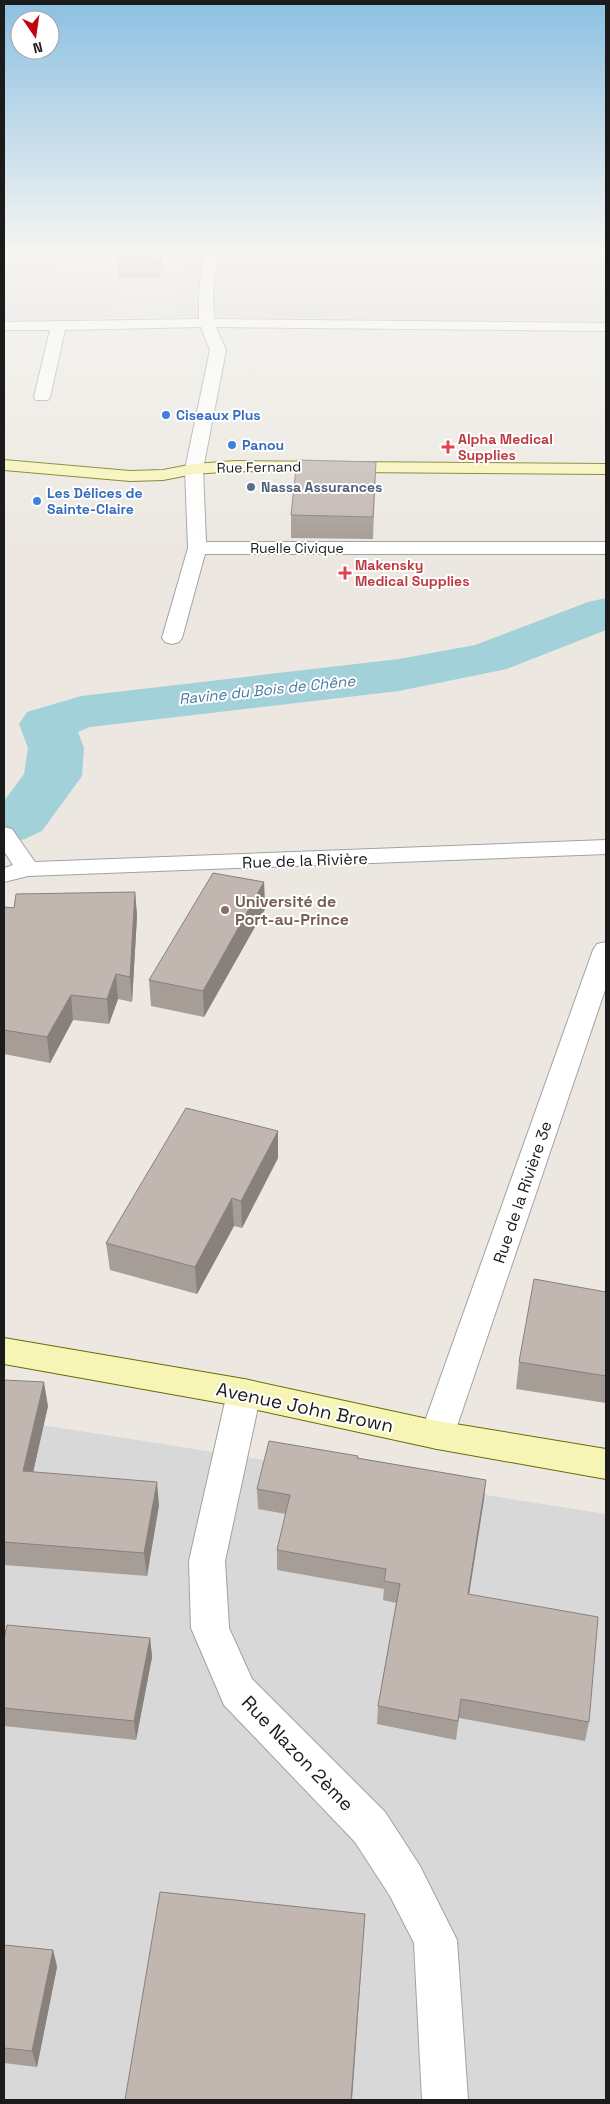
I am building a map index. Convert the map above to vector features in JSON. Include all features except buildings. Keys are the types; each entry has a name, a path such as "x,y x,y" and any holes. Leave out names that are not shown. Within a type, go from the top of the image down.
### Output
{"street":[{"path":"42,397 54,348"},
{"path":"172,638 197,548 194,469 218,348"},
{"name":"Rue Fernand","path":"4,465 130,476 163,475 194,469 236,466 606,469"},
{"name":"Ruelle Civique","path":"197,548 606,548"},
{"path":"4,834 28,869"},
{"name":"Rue de la Rivière","path":"4,875 28,869 606,847"},
{"name":"Rue de la Rivière 3e","path":"437,1434 606,950"},
{"name":"Avenue John Brown","path":"4,1351 244,1393 437,1434 606,1464"},
{"name":"Rue Nazon 2ème","path":"244,1393 207,1561 210,1628 238,1692 370,1827 405,1881 435,1940 445,2100"}],"shaded area":[{"path":"4,1419 606,1514 606,2100 4,2100"}],"waterway":[{"name":"Ravine du Bois de Chêne","path":"4,826 21,818 53,776 56,748 47,724 81,712 399,675 488,658 606,613"}],"place":[{"name":"Ciseaux Plus","path":"166,415"},
{"name":"Panou","path":"232,445"},
{"name":"Alpha Medical Supplies","path":"448,447"},
{"name":"Nassa Assurances","path":"251,487"},
{"name":"Les Délices de Sainte-Claire","path":"37,501"},
{"name":"Makensky Medical Supplies","path":"345,573"},
{"name":"Université de Port-au-Prince","path":"225,910"}]}
